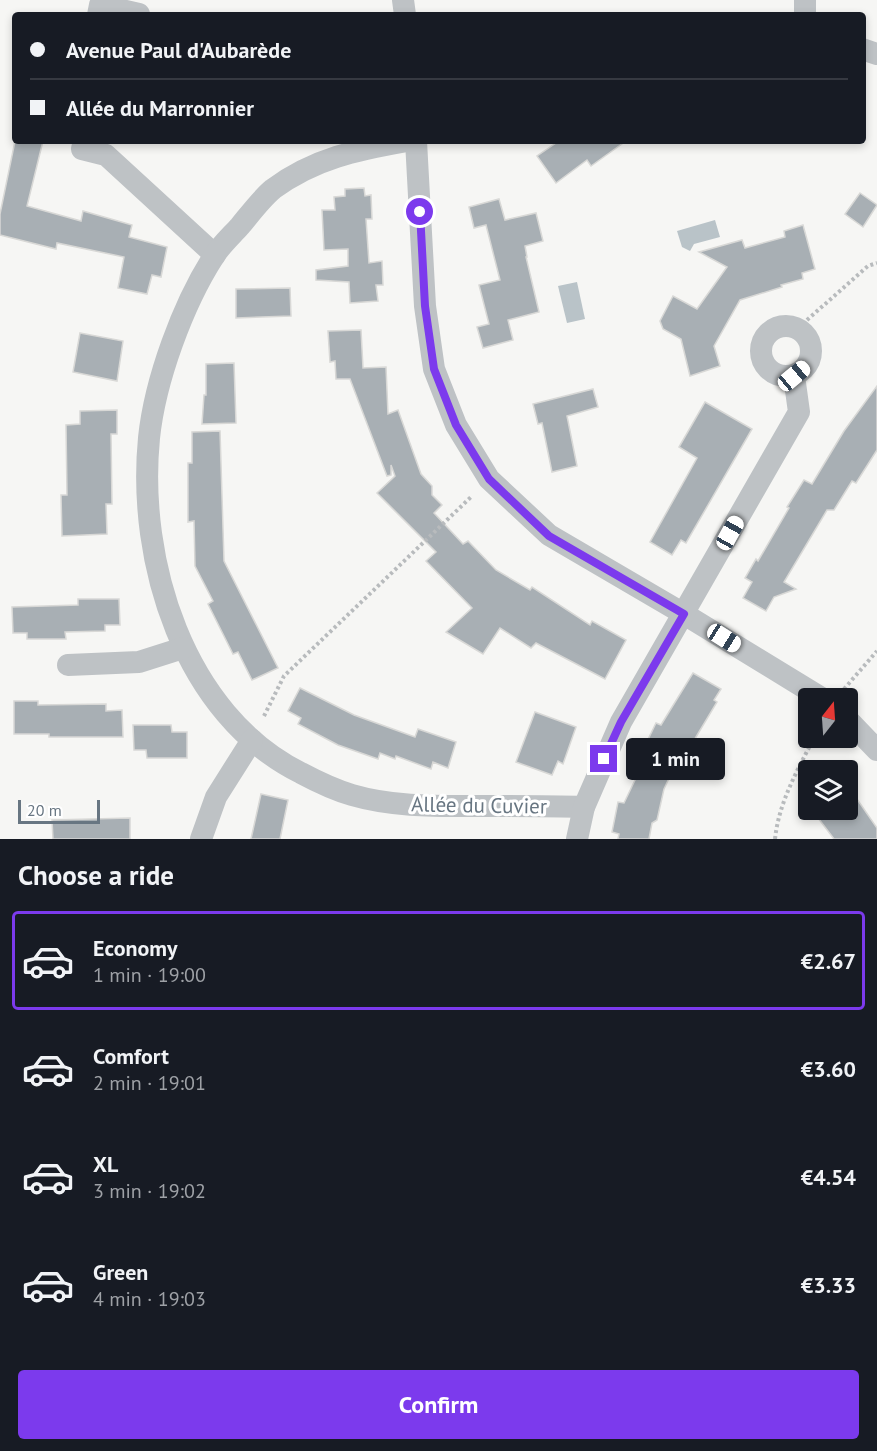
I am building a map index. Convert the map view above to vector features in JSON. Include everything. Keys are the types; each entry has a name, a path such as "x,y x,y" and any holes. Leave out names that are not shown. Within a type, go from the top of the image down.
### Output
{"street":[{"path":"99,12 100,5 130,12"},
{"path":"83,144 82,149 107,148 215,255"},
{"name":"Allée du Cuvier","path":"389,144 354,150 312,165 272,191 215,255 185,312 162,374 150,437 148,510 158,575 183,648 213,699 252,740 298,772 351,795 417,806 584,807"},
{"path":"416,144 425,306 434,369 456,425 489,479 549,536 684,614 820,688"},
{"path":"778,327 798,328 810,344 809,363 794,376 774,375 761,359 763,340 778,327"},
{"path":"578,839 584,807 621,722 799,412 794,376"},
{"path":"68,665 139,662 183,648"},
{"path":"858,730 877,750"},
{"path":"201,839 216,796 252,740"}],"path":[{"path":"798,328 868,266 877,263"},
{"path":"252,740 284,676 489,479"},
{"path":"840,688 877,651"},
{"path":"776,839 777,822 789,786 809,748"}],"shaded area":[{"path":"715,220 720,237 694,244 690,251 682,247 677,231"},
{"path":"577,282 585,319 567,323 558,286"}],"building":[{"path":"14,144 42,144 27,206 81,221 83,211 132,225 129,237 167,247 161,277 152,275 147,294 118,288 124,257 57,243 56,249 0,235 0,214"},
{"path":"555,144 622,144 591,166 587,160 556,183 537,156"},
{"path":"364,188 365,196 371,195 372,219 366,219 369,263 382,261 383,285 376,285 378,301 350,303 349,282 316,280 316,270 348,266 348,249 324,250 322,210 335,210 334,197 345,196 345,189"},
{"path":"860,193 877,205 863,227 845,214"},
{"path":"499,199 505,220 536,213 543,241 525,246 539,312 508,320 513,340 483,348 477,327 489,324 479,285 500,280 486,225 474,228 469,207"},
{"path":"803,225 815,269 802,273 803,279 740,300 714,346 720,366 690,376 681,339 663,329 660,321 673,296 697,309 727,267 699,252 742,240 745,248 785,237 784,231"},
{"path":"290,288 291,316 236,318 236,289"},
{"path":"361,330 363,368 386,367 388,414 398,410 421,474 432,486 432,495 442,505 434,513 463,544 468,541 496,570 530,590 532,587 590,625 592,621 626,640 605,679 536,643 531,648 500,628 483,654 446,632 472,608 426,561 436,552 377,493 395,476 391,465 391,475 387,476 350,379 336,379 335,361 330,362 328,331"},
{"path":"80,333 123,341 117,381 73,372"},
{"path":"234,363 236,423 202,424 204,395 206,395 206,364"},
{"path":"877,386 877,450 856,483 852,481 834,510 827,510 784,582 796,589 774,597 766,611 743,598 752,582 745,578 756,559 758,561 804,480 812,484 844,431"},
{"path":"593,389 598,407 567,416 577,466 552,472 542,423 538,424 533,404"},
{"path":"705,402 752,429 686,543 681,540 672,555 650,542 697,458 679,447"},
{"path":"117,410 117,434 111,434 112,504 106,504 107,534 62,536 61,495 67,495 66,425 80,424 80,411"},
{"path":"220,431 224,561 278,668 252,680 238,652 233,654 208,604 213,601 195,566 194,521 188,522 188,463 192,463 192,432"},
{"path":"78,599 119,599 120,625 105,625 105,631 65,632 66,639 27,639 27,633 13,633 12,607 78,605"},
{"path":"693,673 721,689 714,700 717,702 687,752 681,753 664,789 657,820 652,823 649,839 618,839 619,834 612,832 618,802 624,803 647,755 642,752 656,723 661,725"},
{"path":"300,688 354,715 415,737 418,729 456,742 448,768 433,762 431,769 396,756 395,759 380,753 378,759 338,745 298,724 301,718 288,711"},
{"path":"14,701 38,701 38,705 106,704 106,711 122,710 123,737 49,737 49,734 14,734"},
{"path":"535,712 576,727 563,764 558,761 552,775 516,762"},
{"path":"133,725 171,725 172,732 187,732 187,758 147,758 146,750 134,750"},
{"path":"261,794 288,800 280,839 251,839"},
{"path":"858,800 877,828 877,839 834,839 820,820 858,820"},
{"path":"130,818 130,839 53,839 52,820"}],"route":[{"path":"420,212 425,306 434,369 456,425 489,479 549,536 684,614 621,722 604,759"}]}
